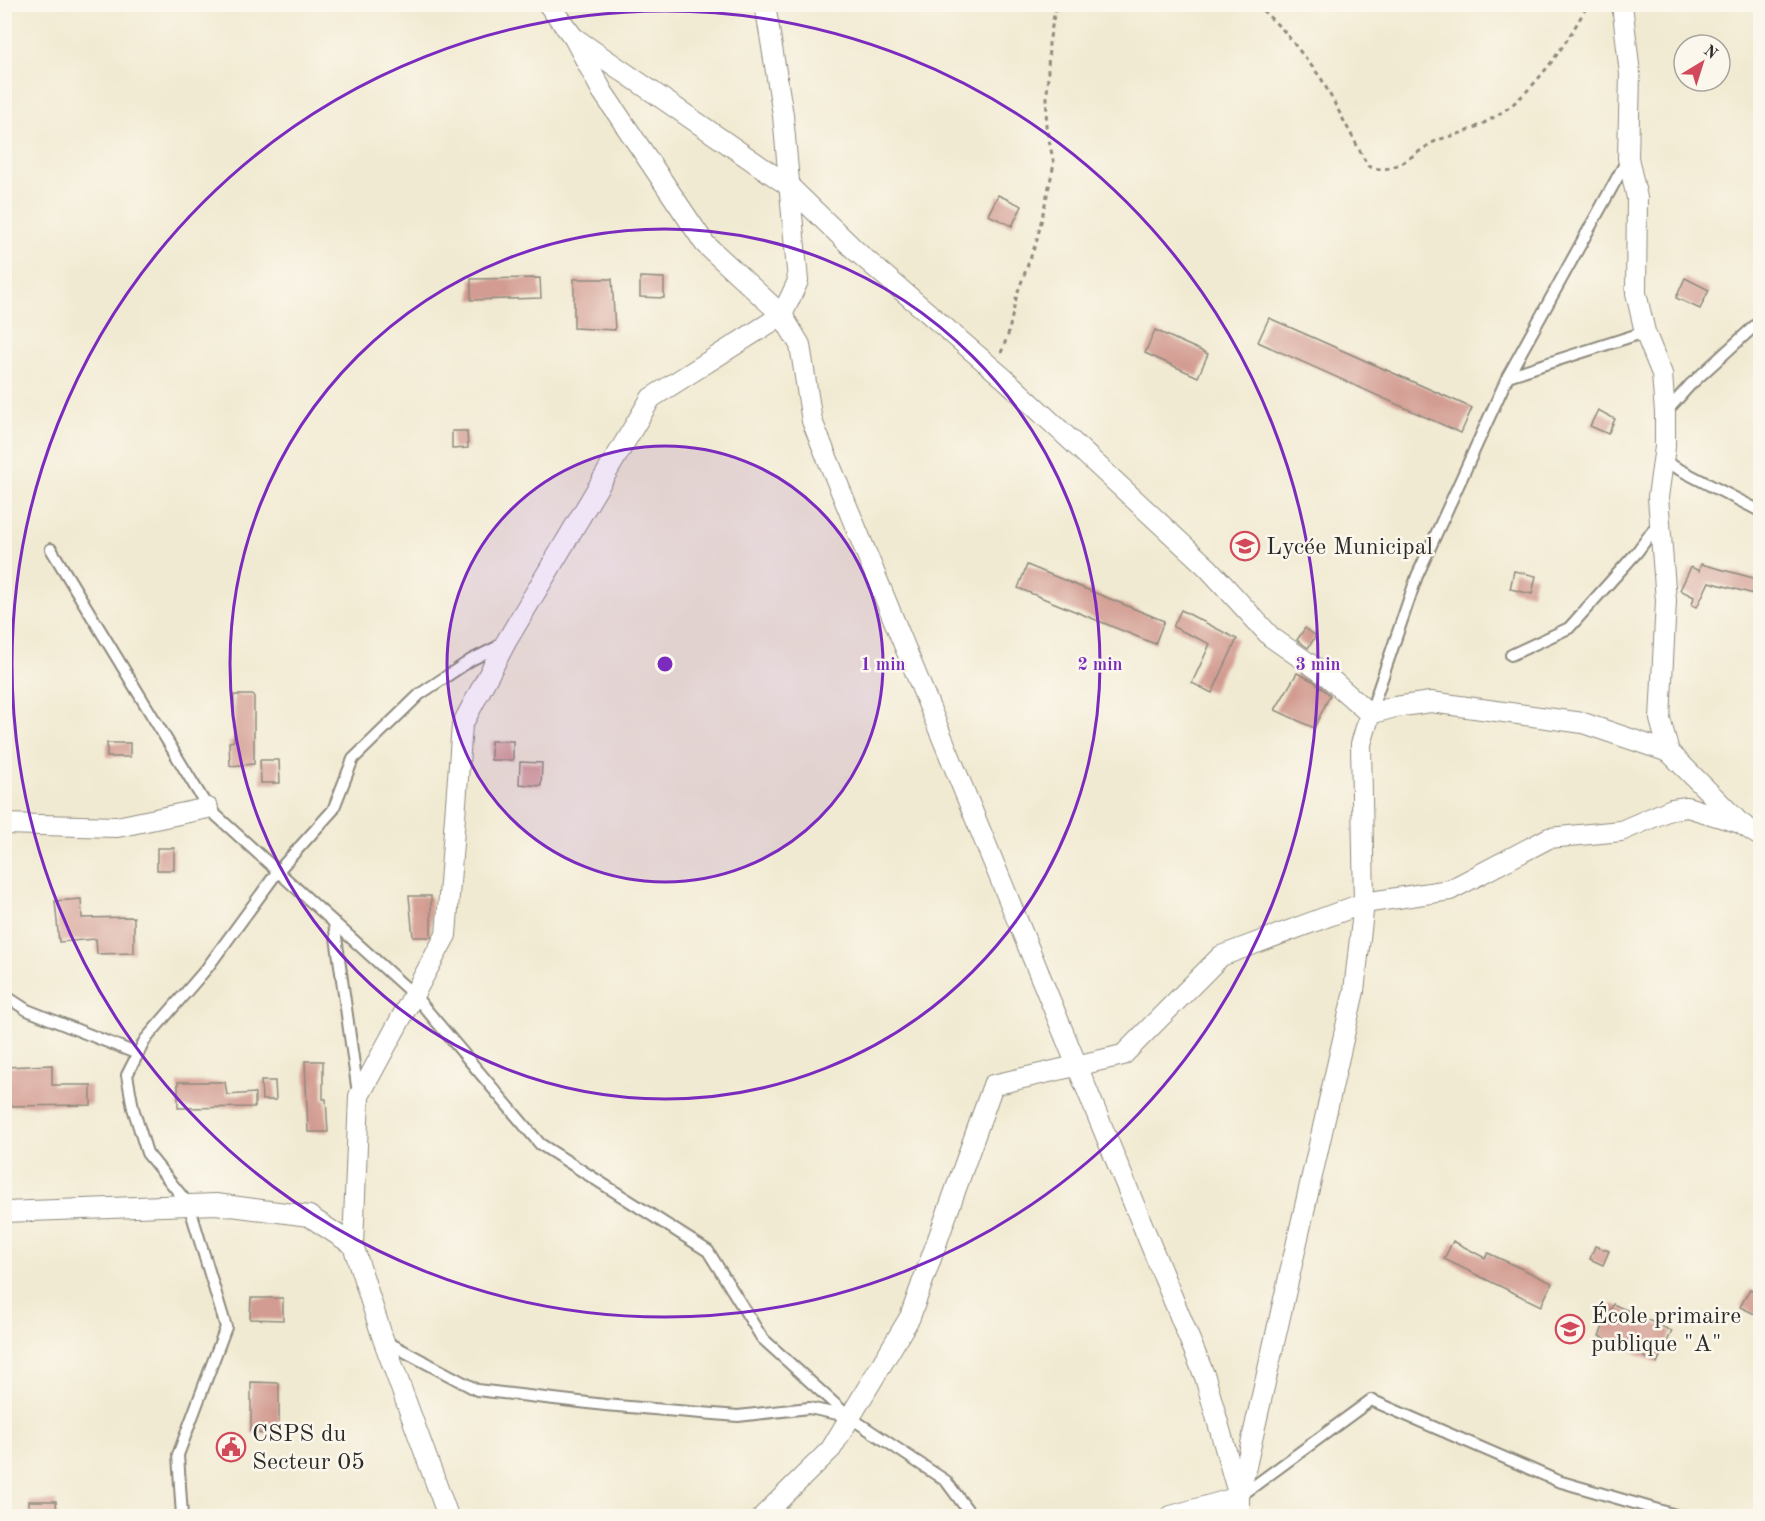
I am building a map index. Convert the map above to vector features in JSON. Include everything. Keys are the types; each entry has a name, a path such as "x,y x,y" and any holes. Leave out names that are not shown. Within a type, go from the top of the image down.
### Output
{"street":[{"path":"548,4 574,38 602,91 705,244 783,315 800,345 812,421 1204,1377 1239,1507"},
{"path":"448,1516 383,1340 353,1245 359,1096 446,935 462,725 506,642 651,399 783,315 798,281 783,115 765,4"},
{"path":"1622,4 1630,74 1628,158 1637,198 1636,293 1646,332 1662,374 1665,413 1663,460 1658,497 1666,601 1660,719 1669,752"},
{"path":"574,38 789,186 856,251 994,370 1208,568 1271,637 1327,676 1370,714"},
{"path":"1370,714 1395,707 1431,702 1583,723 1669,752 1740,823 1760,837"},
{"path":"1239,1507 1354,991 1364,903 1361,744 1370,714"},
{"path":"763,1516 831,1449 848,1416 910,1317 993,1085 1122,1055 1221,956 1364,903 1449,890 1549,838 1621,831 1672,809 1687,807 1740,823"},
{"path":"4,824 117,826 208,808"},
{"path":"4,1212 216,1204 309,1216 353,1245"},
{"path":"1170,1516 1239,1507"}],"lane":[{"path":"1370,714 1417,576 1508,376 1628,158"},
{"path":"1665,413 1690,385 1761,321"},
{"path":"1508,376 1646,332"},
{"path":"1663,460 1761,511"},
{"path":"1511,655 1569,628 1637,552 1659,522"},
{"path":"51,549 208,808 414,995 540,1144 708,1251 762,1338 848,1416 946,1481 972,1516"},
{"path":"182,1516 178,1455 226,1327 189,1205 147,1153 133,1108 127,1075 146,1040 207,968 278,871 333,810 353,759 420,694 471,660 506,642"},
{"path":"334,923 359,1096"},
{"path":"4,995 27,1010 138,1054"},
{"path":"383,1340 477,1390 605,1405 738,1416 809,1408 848,1416"},
{"path":"1239,1507 1371,1400 1558,1481 1679,1516"}],"path":[{"path":"994,370 1008,335 1017,294 1037,240 1054,164 1046,126 1049,43 1056,4"},
{"path":"1256,4 1284,31 1321,78 1368,166 1378,170 1391,168 1435,141 1461,133 1501,114 1532,85 1561,47 1588,4"}],"building":[{"path":"998,195 1022,206 1012,226 988,215"},
{"path":"640,277 664,278 664,298 640,297"},
{"path":"540,278 541,298 471,300 471,279"},
{"path":"1685,278 1709,290 1700,309 1676,298"},
{"path":"574,279 612,279 615,330 574,328"},
{"path":"1269,318 1472,408 1461,433 1258,342"},
{"path":"1155,330 1208,354 1198,377 1145,353"},
{"path":"1598,410 1615,419 1608,434 1590,426"},
{"path":"452,431 467,431 468,448 452,449"},
{"path":"1701,564 1761,580 1761,596 1709,582 1697,607 1692,605 1694,597 1680,590 1691,567 1699,571"},
{"path":"1027,565 1164,621 1155,644 1018,588"},
{"path":"1514,571 1536,576 1532,594 1510,589"},
{"path":"1181,610 1237,639 1212,693 1192,683 1210,644 1173,627"},
{"path":"1305,628 1316,636 1308,648 1297,640"},
{"path":"1297,673 1313,681 1330,695 1314,728 1275,710"},
{"path":"234,695 254,695 254,764 230,766 229,742 234,741"},
{"path":"491,741 513,741 513,760 491,760"},
{"path":"107,743 130,743 130,757 107,757"},
{"path":"260,760 279,760 280,783 261,783"},
{"path":"520,762 542,763 541,786 519,784"},
{"path":"157,848 174,848 174,870 157,870"},
{"path":"409,896 431,896 431,937 413,937"},
{"path":"81,899 82,918 134,917 134,953 97,954 96,939 59,942 55,901"},
{"path":"305,1061 323,1061 323,1099 326,1099 328,1132 308,1132"},
{"path":"52,1065 52,1085 91,1085 91,1105 4,1106 4,1067"},
{"path":"261,1081 275,1081 276,1100 262,1100"},
{"path":"178,1082 225,1082 227,1095 255,1093 255,1107 178,1108"},
{"path":"1453,1241 1485,1258 1488,1253 1552,1283 1541,1306 1444,1259"},
{"path":"1595,1246 1609,1251 1603,1265 1590,1259"},
{"path":"1750,1289 1761,1295 1761,1317 1740,1307"},
{"path":"251,1298 283,1298 283,1320 250,1319"},
{"path":"1613,1304 1672,1331 1657,1363 1599,1336"},
{"path":"251,1382 279,1383 279,1434 251,1433"},
{"path":"29,1501 56,1501 57,1516 29,1516"}],"place":[{"name":"Lycée Municipal","path":"1245,546"},
{"name":"École primaire publique \"A\"","path":"1570,1329"},
{"name":"CSPS du Secteur 05","path":"231,1447"}]}
